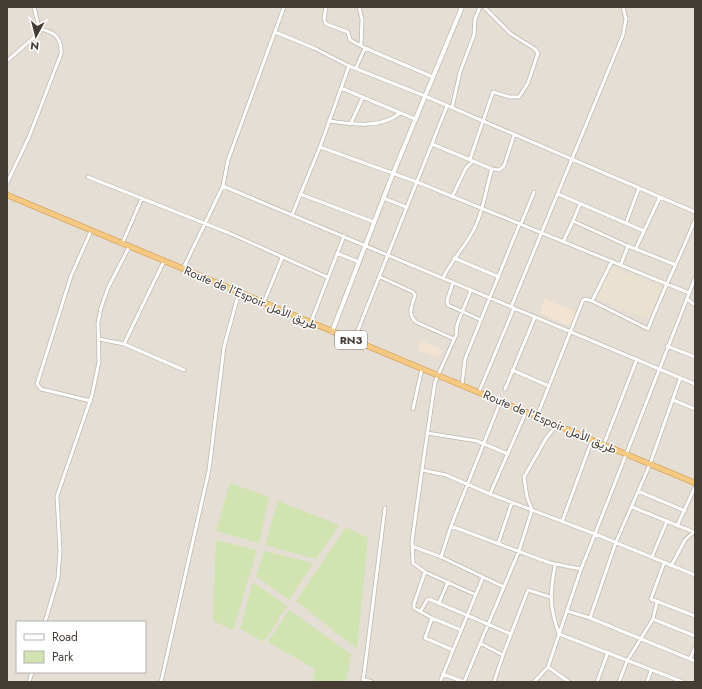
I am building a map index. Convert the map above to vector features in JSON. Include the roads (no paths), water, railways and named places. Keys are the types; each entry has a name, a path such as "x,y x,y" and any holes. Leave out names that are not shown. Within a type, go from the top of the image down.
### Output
{"highway":[{"name":"Route de l’Espoir طريق الأمل","path":"7,195 695,483"}],"street":[{"path":"7,61 38,35 40,29 34,7"},
{"path":"183,269 223,186 228,160 284,7"},
{"path":"326,7 324,22 348,32 350,40 433,77"},
{"path":"359,7 362,19 361,45"},
{"path":"332,332 393,173 462,7"},
{"path":"452,108 460,72 474,35 474,19 480,7"},
{"path":"470,159 493,92 510,97 519,96 524,91 538,53 535,49 511,34 484,7"},
{"path":"479,392 623,35 626,19 623,7"},
{"path":"7,183 29,137 61,54 62,46 58,37 51,31 40,29"},
{"path":"275,32 314,48 350,66 425,96 695,212"},
{"path":"356,68 365,48"},
{"path":"292,215 320,147 350,66"},
{"path":"341,88 415,119"},
{"path":"351,123 363,97"},
{"path":"354,341 447,106"},
{"path":"329,121 351,123 383,122 400,113"},
{"path":"432,144 492,169 503,168 514,135"},
{"path":"320,147 417,182 689,293"},
{"path":"452,197 466,168 474,161"},
{"path":"443,278 454,258 475,227 482,209 486,187 492,169"},
{"path":"88,177 204,223 327,277"},
{"path":"223,186 695,384"},
{"path":"626,223 639,188"},
{"path":"462,385 465,359 534,192"},
{"path":"300,194 374,222"},
{"path":"558,194 644,231"},
{"path":"636,248 660,197"},
{"path":"122,244 142,198"},
{"path":"383,198 406,208"},
{"path":"563,242 580,204"},
{"path":"537,416 583,300 586,299 592,301 648,329 666,284 676,265 695,220"},
{"path":"572,221 628,246 676,265"},
{"path":"91,231 70,276 37,384 41,389 91,401"},
{"path":"310,322 344,236"},
{"path":"620,264 628,246"},
{"path":"46,621 58,578 60,551 58,496 91,401 99,362 99,314 104,299 129,247"},
{"path":"337,253 359,262"},
{"path":"264,302 282,258"},
{"path":"454,258 499,277"},
{"path":"124,344 164,261"},
{"path":"592,301 612,261"},
{"path":"380,277 414,292 415,295 410,313 411,318 416,322 454,339"},
{"path":"534,682 548,667 581,569 667,346 695,278"},
{"path":"453,282 447,301 448,305 481,320"},
{"path":"471,290 462,312 454,339 437,375 412,546 413,564 425,572 476,595"},
{"path":"166,682 161,681 209,470 224,347 240,292"},
{"path":"687,299 695,305"},
{"path":"505,389 535,317"},
{"path":"99,339 124,344 184,370"},
{"path":"667,346 695,357"},
{"path":"604,444 637,360"},
{"path":"413,409 422,368"},
{"path":"512,370 549,386"},
{"path":"590,618 616,542 650,464 680,378"},
{"path":"673,400 695,409"},
{"path":"441,557 451,526 499,405"},
{"path":"490,494 526,412"},
{"path":"443,674 464,682 519,551 532,510 527,497 524,477 547,437 557,425"},
{"path":"428,433 484,443 508,454"},
{"path":"562,522 592,440"},
{"path":"422,470 446,475 490,494 616,542 695,575"},
{"path":"677,526 695,487"},
{"path":"638,491 685,511"},
{"path":"498,544 512,502"},
{"path":"632,507 677,526 695,531"},
{"path":"372,682 363,680 385,508"},
{"path":"652,557 667,521"},
{"path":"451,526 555,565 581,569"},
{"path":"671,566 685,540 695,531"},
{"path":"412,546 441,557 504,587"},
{"path":"664,563 650,597 652,600 695,616"},
{"path":"555,565 550,597 551,609 560,634 608,652 651,671 683,682"},
{"path":"425,572 413,606 420,612 461,630"},
{"path":"440,682 483,577"},
{"path":"438,603 448,582"},
{"path":"494,682 528,590 550,597"},
{"path":"420,612 427,600 438,603 511,634"},
{"path":"619,682 627,661 653,619 657,602"},
{"path":"567,611 590,618 695,661"},
{"path":"432,618 425,638 453,650"},
{"path":"653,619 695,636"},
{"path":"480,643 503,655"},
{"path":"690,659 695,647"},
{"path":"597,682 608,652"},
{"path":"548,667 569,682"},
{"path":"646,682 651,671"}]}
